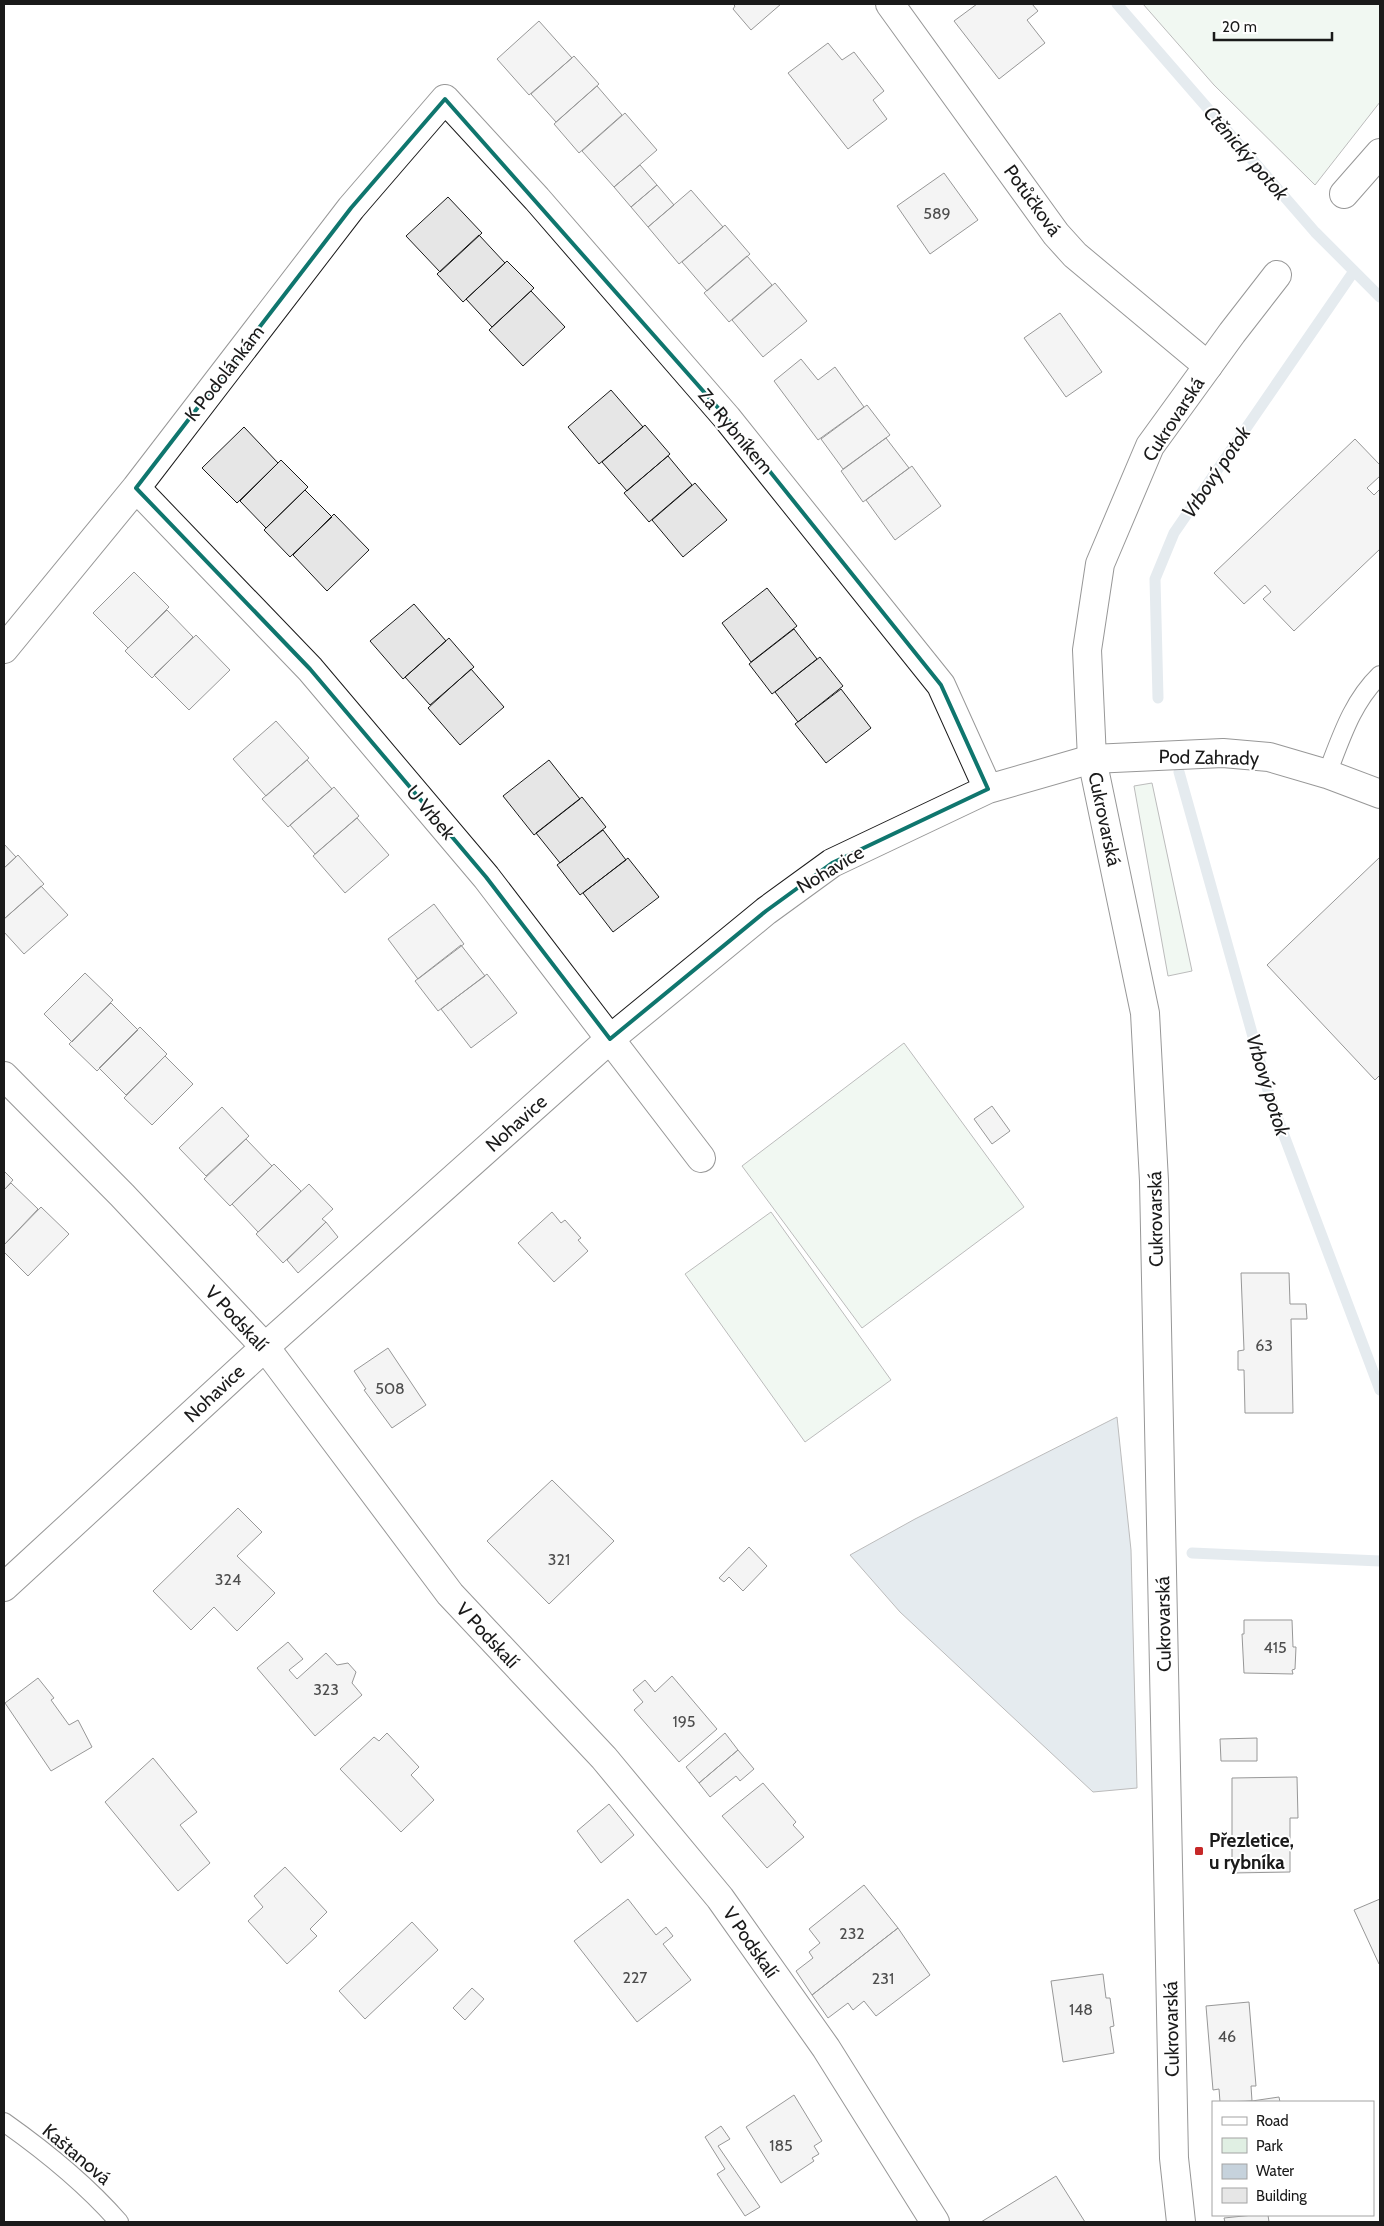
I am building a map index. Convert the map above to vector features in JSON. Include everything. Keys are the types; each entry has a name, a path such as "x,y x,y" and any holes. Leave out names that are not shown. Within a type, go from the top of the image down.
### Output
{"street":[{"name":"Potůčková","path":"890,4 1056,234 1076,255 1208,366"},
{"name":"K Podolánkám","path":"4,649 136,488 351,208 445,99"},
{"name":"Za Rybníkem","path":"445,99 537,199 727,418 941,685 988,789"},
{"path":"1344,194 1380,153"},
{"name":"Cukrovarská","path":"1181,2222 1174,2158 1154,1181 1145,1013 1092,758 1087,650 1100,564 1150,446 1208,366 1278,275"},
{"name":"U Vrbek","path":"136,488 310,668 486,877 701,1158"},
{"name":"Pod Zahrady","path":"1092,758 1223,753 1269,757 1327,774 1380,794"},
{"name":"Nohavice","path":"4,1587 265,1347 610,1039 766,910 832,863 988,789 1092,758"},
{"name":"V Podskalí","path":"4,1076 122,1195 265,1347 450,1594 604,1758 720,1898 826,2048 935,2222"}],"lane":[{"path":"1327,774 1348,720 1364,690 1380,675"},
{"name":"Kaštanová","path":"4,2122 30,2140 101,2201 119,2222"}],"highlighted area":[{"path":"445,99 727,418 941,685 988,789 832,863 766,911 610,1039 486,877 310,669 136,488 351,208"}],"green space":[{"path":"1143,4 1380,4 1380,102 1315,185 1214,85"},
{"path":"1152,783 1192,971 1168,976 1134,786"},
{"path":"904,1043 1024,1207 862,1328 742,1166"},
{"path":"771,1212 891,1380 805,1442 685,1274"}],"water":[{"path":"1117,1417 1131,1550 1137,1788 1093,1792 900,1612 850,1555 915,1519"}],"building":[{"path":"733,4 781,4 751,30 733,9 735,6"},
{"path":"977,4 1032,4 1038,11 1027,20 1045,43 999,79 954,21"},
{"path":"539,21 572,58 529,95 497,59"},
{"path":"828,43 842,60 854,52 884,91 873,100 887,119 848,149 788,73"},
{"path":"574,56 599,84 556,122 531,94"},
{"path":"597,86 622,115 579,153 554,124"},
{"path":"625,113 657,150 614,187 582,151"},
{"path":"640,165 657,185 631,207 614,187"},
{"path":"944,173 978,220 930,254 897,206"},
{"path":"657,185 674,205 648,227 631,207"},
{"path":"691,190 723,227 679,264 648,227"},
{"path":"448,197 482,233 440,272 406,236"},
{"path":"725,225 750,254 707,291 682,262"},
{"path":"479,235 505,263 463,302 437,274"},
{"path":"747,256 772,285 729,322 704,293"},
{"path":"507,261 534,288 492,327 466,299"},
{"path":"775,283 807,321 763,357 732,320"},
{"path":"531,291 565,327 523,366 489,330"},
{"path":"1060,313 1102,372 1066,397 1024,338"},
{"path":"801,359 818,380 835,367 864,407 818,440 774,381"},
{"path":"611,390 643,427 599,464 568,427"},
{"path":"867,405 890,435 843,469 821,439"},
{"path":"645,425 670,454 627,491 602,462"},
{"path":"244,427 278,463 237,503 202,468"},
{"path":"886,438 909,468 863,502 841,471"},
{"path":"1355,439 1380,465 1380,476 1367,488 1374,495 1380,489 1380,549 1294,631 1263,599 1271,592 1265,585 1244,604 1214,573"},
{"path":"668,456 692,485 649,522 624,493"},
{"path":"281,460 308,487 266,528 240,501"},
{"path":"912,466 941,506 895,540 866,500"},
{"path":"695,483 727,520 683,557 652,520"},
{"path":"305,490 332,517 290,557 264,530"},
{"path":"334,514 369,550 327,591 293,555"},
{"path":"134,572 169,607 128,648 93,613"},
{"path":"767,588 797,626 751,662 722,623"},
{"path":"414,604 446,641 403,679 370,641"},
{"path":"167,610 193,637 152,678 125,651"},
{"path":"794,629 817,659 772,694 749,664"},
{"path":"196,635 230,670 189,710 154,675"},
{"path":"449,638 474,667 430,705 405,677"},
{"path":"820,657 843,686 798,722 775,692"},
{"path":"471,669 504,707 460,745 428,708"},
{"path":"841,689 871,728 826,763 795,724"},
{"path":"276,721 309,758 266,796 233,759"},
{"path":"307,760 332,789 288,827 262,799"},
{"path":"549,760 580,799 534,835 503,796"},
{"path":"334,787 359,816 315,854 290,825"},
{"path":"582,797 606,827 560,863 536,833"},
{"path":"357,818 389,855 345,893 313,856"},
{"path":"603,830 626,860 580,895 557,865"},
{"path":"4,844 16,857 4,868"},
{"path":"18,855 44,884 4,919 4,868"},
{"path":"1380,857 1380,1075 1375,1080 1267,965"},
{"path":"628,858 659,897 613,932 583,893"},
{"path":"41,886 68,915 24,954 4,932 4,919"},
{"path":"434,904 464,944 418,979 388,939"},
{"path":"461,945 485,976 438,1011 415,981"},
{"path":"85,973 113,1000 72,1042 44,1014"},
{"path":"487,974 517,1013 471,1048 441,1009"},
{"path":"111,1003 138,1030 97,1071 69,1044"},
{"path":"140,1027 167,1054 126,1095 99,1068"},
{"path":"165,1056 193,1084 152,1125 124,1098"},
{"path":"992,1106 1010,1131 992,1144 974,1119"},
{"path":"222,1107 249,1136 206,1176 179,1148"},
{"path":"246,1139 272,1166 230,1206 204,1179"},
{"path":"274,1164 301,1191 258,1232 232,1204"},
{"path":"4,1171 13,1180 4,1190"},
{"path":"11,1183 38,1209 4,1245 4,1190"},
{"path":"309,1184 333,1209 322,1219 326,1222 283,1263 256,1234"},
{"path":"41,1207 69,1234 28,1276 4,1252 4,1245"},
{"path":"552,1212 561,1223 565,1220 581,1238 578,1240 588,1251 554,1282 518,1243"},
{"path":"326,1222 338,1237 298,1273 287,1260"},
{"path":"1241,1273 1289,1273 1290,1304 1306,1304 1307,1319 1291,1319 1293,1413 1245,1413 1244,1370 1238,1370 1238,1351 1244,1350"},
{"path":"388,1348 426,1405 392,1428 364,1390 366,1389 354,1371"},
{"path":"552,1480 614,1541 549,1604 487,1541"},
{"path":"238,1508 262,1532 237,1556 275,1593 237,1631 214,1607 191,1630 153,1591"},
{"path":"749,1547 767,1566 743,1591 729,1577 724,1582 719,1578"},
{"path":"1244,1620 1292,1620 1293,1647 1296,1647 1293,1674 1244,1673 1242,1634 1244,1634"},
{"path":"288,1642 303,1659 289,1670 297,1679 326,1653 337,1665 348,1663 356,1672 352,1683 362,1695 315,1736 257,1668"},
{"path":"672,1676 717,1729 679,1762 634,1710 643,1702 633,1690 645,1680 655,1692"},
{"path":"38,1678 54,1698 51,1700 69,1725 78,1720 92,1747 51,1771 5,1703"},
{"path":"387,1733 419,1767 411,1775 434,1800 401,1832 340,1769 374,1737 379,1741"},
{"path":"725,1733 738,1750 699,1783 686,1767"},
{"path":"1257,1738 1257,1761 1221,1761 1220,1739"},
{"path":"738,1750 754,1769 740,1781 736,1776 710,1797 699,1783"},
{"path":"153,1758 197,1812 180,1825 210,1863 178,1891 105,1802"},
{"path":"1297,1777 1298,1818 1290,1818 1290,1872 1232,1873 1232,1778"},
{"path":"763,1783 796,1822 793,1825 804,1837 767,1868 722,1816"},
{"path":"609,1804 634,1835 601,1863 577,1831"},
{"path":"285,1867 327,1912 310,1929 317,1936 287,1964 248,1921 263,1907 254,1896"},
{"path":"864,1885 898,1928 812,1995 796,1971 813,1958 809,1952 820,1943 809,1929"},
{"path":"628,1899 656,1935 666,1927 673,1936 663,1944 691,1980 637,2022 574,1941"},
{"path":"1380,1899 1380,1963 1379,1964 1354,1910"},
{"path":"412,1922 438,1950 365,2019 339,1991"},
{"path":"898,1928 930,1975 876,2016 864,2001 853,2010 848,2003 828,2018 812,1995"},
{"path":"1103,1974 1106,1998 1110,1998 1114,2026 1110,2027 1114,2053 1063,2062 1051,1981"},
{"path":"472,1988 484,1999 465,2020 453,2008"},
{"path":"1249,2002 1256,2086 1251,2086 1252,2101 1220,2101 1219,2089 1213,2090 1206,2006"},
{"path":"794,2095 822,2141 814,2146 819,2154 812,2158 814,2161 781,2183 746,2127"},
{"path":"1279,2097 1280,2101 1252,2101"},
{"path":"721,2126 730,2139 718,2146 760,2207 745,2216 717,2174 725,2169 705,2137"},
{"path":"1056,2176 1085,2222 981,2222"},
{"path":"1268,2216 1269,2222 1225,2222 1224,2218"}],"waterway":[{"name":"Ctěnický potok","path":"1117,4 1315,232 1380,297"},
{"name":"Vrbový potok","path":"1158,698 1155,579 1174,533 1354,271"},
{"name":"Vrbový potok","path":"1179,772 1271,1101 1380,1390"},
{"path":"1192,1553 1380,1561"}],"place":[{"name":"Přezletice, u rybníka","path":"1199,1851"}]}
